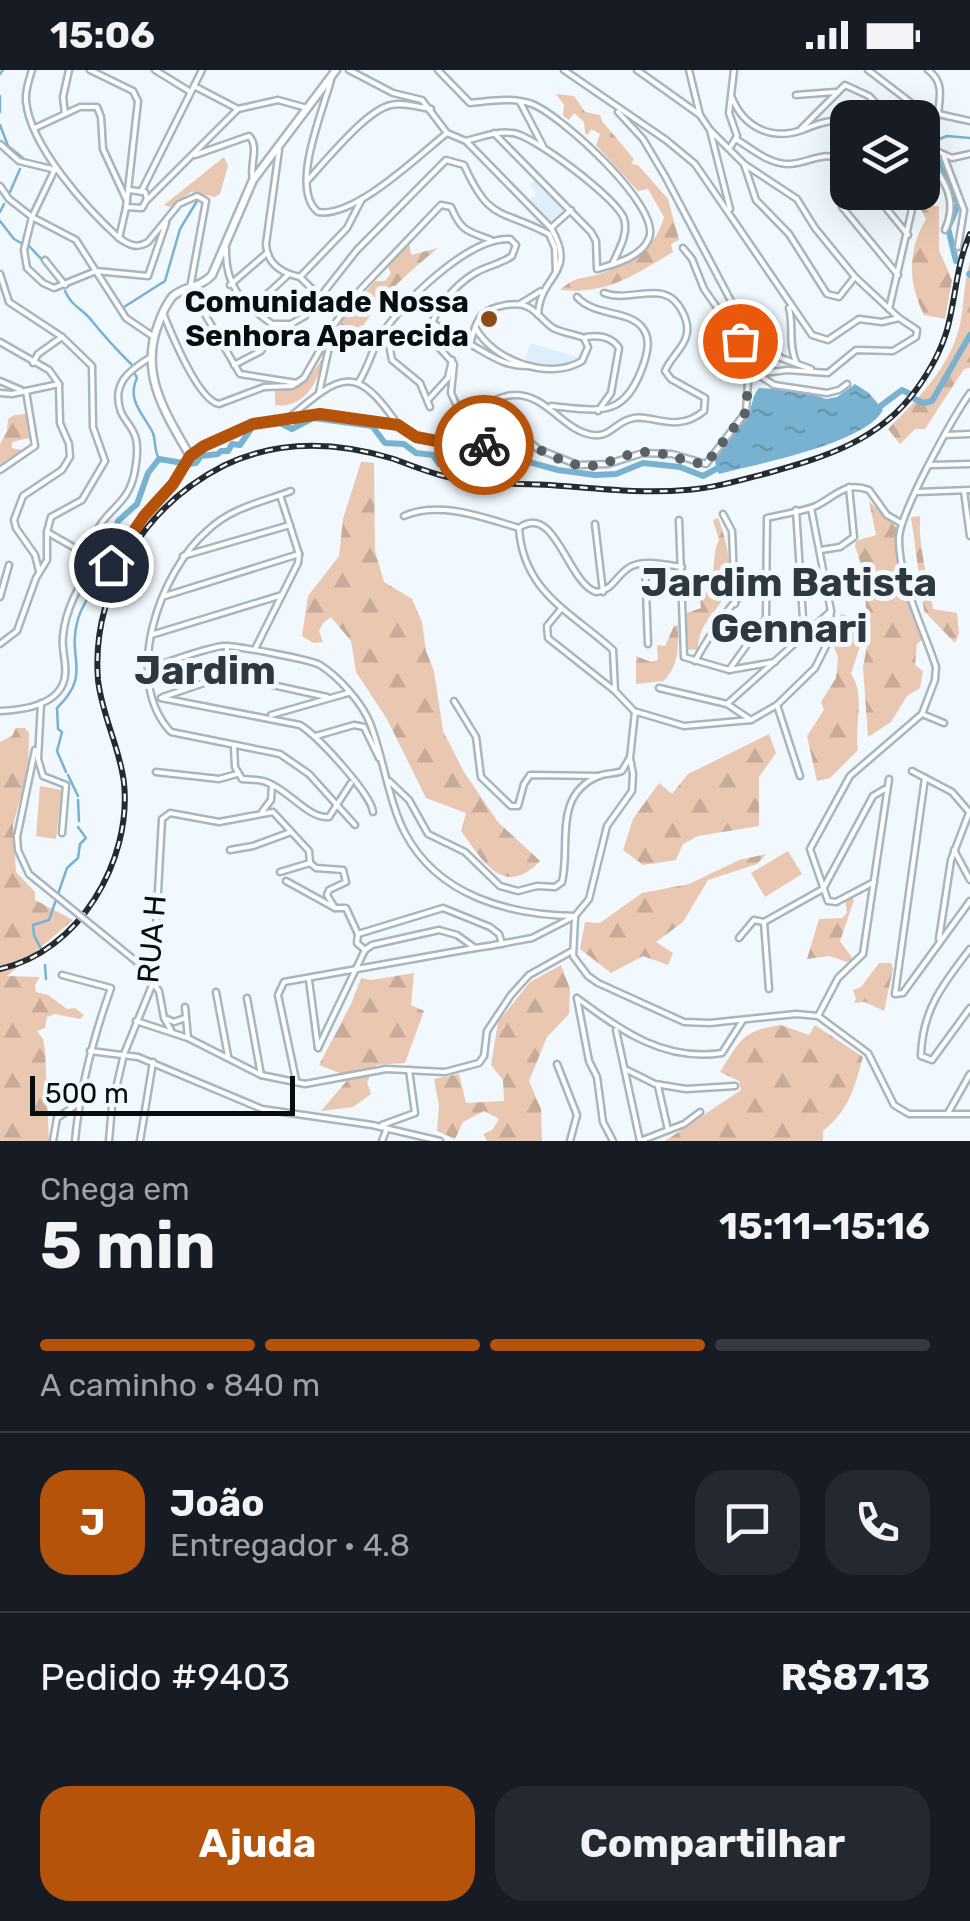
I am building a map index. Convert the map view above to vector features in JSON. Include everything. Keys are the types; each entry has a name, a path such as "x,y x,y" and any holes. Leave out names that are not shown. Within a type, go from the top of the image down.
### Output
{"street":[{"path":"32,70 26,106 55,171 128,244 140,246 148,242 179,204 191,197 206,202 192,288 206,316 234,365 246,376 298,383"},
{"path":"65,114 62,97 69,70"},
{"path":"90,70 133,91 138,101 119,238"},
{"path":"155,70 238,109"},
{"path":"141,192 202,70"},
{"path":"349,70 393,92 422,100 447,133 466,142 551,228 562,253 544,290 538,315"},
{"path":"438,70 470,103 496,99 538,107 587,141 642,204 650,224 648,241 636,253 597,269 596,241 571,210 494,134"},
{"path":"564,70 600,94 650,151 740,318 775,354 817,371"},
{"path":"638,70 700,115"},
{"path":"689,70 700,115 710,130 744,164 797,199 855,277 917,330 916,336 899,348 856,350 834,370 758,374"},
{"path":"734,70 729,113 736,139 785,164 828,155 839,159 842,208 898,275"},
{"path":"868,70 907,100"},
{"path":"928,70 941,88 940,100"},
{"path":"334,71 306,183 309,203 318,212 339,210 362,200 447,133"},
{"path":"190,456 156,394 151,358 154,336 175,294 212,275 253,180 334,71"},
{"path":"798,132 845,85 874,100"},
{"path":"796,95 836,92"},
{"path":"732,98 752,128 798,132 830,120"},
{"path":"35,128 87,105 100,111 102,148 126,204 137,209 238,109 278,100 307,108"},
{"path":"520,102 543,148"},
{"path":"306,183 358,128 384,107 398,104 431,109"},
{"path":"611,105 666,140 694,164 812,335 824,340 834,338 859,319 882,322 899,318"},
{"path":"940,114 970,121"},
{"path":"710,130 731,214"},
{"path":"466,142 514,132 543,148 611,201 624,217 624,234 612,265"},
{"path":"190,156 249,136 255,146 253,180"},
{"path":"730,148 736,139"},
{"path":"0,144 18,161 55,171"},
{"path":"279,150 267,253 276,267 300,277 320,296"},
{"path":"940,153 964,210 958,247"},
{"path":"944,157 970,154"},
{"path":"234,365 256,355 276,326 298,321 357,250 446,160 464,165 476,191 494,212 549,234 556,248 556,272"},
{"path":"744,164 756,200 790,234 826,294 838,297 855,277"},
{"path":"55,171 32,216 24,250 24,264 48,286 65,285 96,271 148,276 167,218"},
{"path":"940,175 953,207 945,230"},
{"path":"0,186 9,199 32,216 76,240 126,318 154,336"},
{"path":"128,190 146,194 146,201"},
{"path":"300,277 341,236 362,200"},
{"path":"163,312 171,335 211,402 220,404 259,388 286,388 298,383 311,369 336,322 366,282 441,205 451,208 456,222 465,230 491,240 510,239 516,245 514,253 501,263 472,275 444,302 432,322 430,334 436,347 452,360 456,371 452,393 461,407 477,409 517,394 546,406 582,432 597,436 632,418 672,423 689,420 704,411 702,394 665,371 686,338 687,322 678,303 660,292 618,297 604,293"},
{"path":"551,228 571,210"},
{"path":"888,210 908,235"},
{"path":"889,309 913,210"},
{"path":"358,382 386,330 420,290 458,257 491,240"},
{"path":"226,243 230,284 276,326"},
{"path":"290,417 339,381 358,382 398,425 416,437 478,449 496,430 507,428 538,449 578,465 608,464 642,452 672,454 706,464 746,412 748,382 725,319 683,248"},
{"path":"230,284 267,253"},
{"path":"46,260 65,285"},
{"path":"0,274 10,302 62,338 94,370 93,427 105,461 82,500 51,517 46,532 48,553 17,631 0,644"},
{"path":"252,308 289,274"},
{"path":"470,344 475,327 488,310 520,304 544,290"},
{"path":"546,406 598,411 612,407 633,392 648,343 635,321 603,312 577,297"},
{"path":"788,303 792,321 790,347 797,364"},
{"path":"520,304 552,327 584,338 615,342 618,348 611,393 598,411"},
{"path":"740,318 740,361"},
{"path":"319,393 336,322"},
{"path":"432,322 500,362 535,365"},
{"path":"475,327 494,352 554,371 580,363 588,346 584,338"},
{"path":"386,330 392,360 417,379 430,407"},
{"path":"436,347 445,333"},
{"path":"34,362 38,354 62,338"},
{"path":"0,342 54,374 60,384 60,422 70,456 62,470 18,503 14,520 35,555 39,571"},
{"path":"716,349 740,361"},
{"path":"741,351 758,374 774,385 827,393 848,384"},
{"path":"102,566 92,546 95,530 126,496 136,466 136,441 120,404 121,382 128,370 151,358"},
{"path":"428,400 448,378 452,360"},
{"path":"365,373 368,389"},
{"path":"0,381 26,391"},
{"path":"0,393 60,384"},
{"path":"0,470 35,446 26,391"},
{"path":"874,882 832,902 825,898 811,854 813,841 850,776 922,714 934,680 936,666 904,575 901,523 970,392"},
{"path":"308,402 311,415"},
{"path":"962,404 970,404"},
{"path":"0,711 26,709 41,703 63,684 64,627 80,588 102,566 114,561 190,456 266,420 311,415 398,425"},
{"path":"387,424 392,416"},
{"path":"945,435 970,434"},
{"path":"930,464 970,464"},
{"path":"729,670 766,618 766,520 812,508 848,487 869,490 887,515 901,523"},
{"path":"821,550 848,544 854,537 848,487"},
{"path":"290,490 249,503 223,518 183,556 162,596 151,635 149,668 162,718 176,734 280,754 308,774 356,825"},
{"path":"917,492 967,490 970,536"},
{"path":"255,650 298,563 299,554 280,495"},
{"path":"561,609 547,626 548,638 616,691 635,712 684,726 751,720 777,705 821,658 829,633 831,611 812,508"},
{"path":"796,510 804,634"},
{"path":"404,516 453,512 519,528 536,524 552,533 581,584 603,592 626,570 645,564 682,567"},
{"path":"724,514 732,531 735,604"},
{"path":"679,520 682,653 695,661 729,670 774,662"},
{"path":"595,524 603,592"},
{"path":"183,556 290,525"},
{"path":"519,528 535,581 561,609 613,650 616,691"},
{"path":"46,532 102,566"},
{"path":"162,596 299,554"},
{"path":"645,564 648,644"},
{"path":"0,597 10,565"},
{"path":"695,661 735,604 768,574"},
{"path":"151,635 282,595"},
{"path":"727,704 831,611"},
{"path":"149,668 227,646 316,663 364,712 406,835 430,866 462,892 526,912 576,916"},
{"path":"227,646 227,675"},
{"path":"157,698 227,675 327,697"},
{"path":"659,688 727,704 751,720"},
{"path":"267,717 348,693"},
{"path":"157,698 300,725 316,736 372,804 373,812"},
{"path":"454,702 476,737 482,777 512,806 518,806 530,774 599,776 622,771 630,758"},
{"path":"41,703 18,850 28,874 137,962 161,996 163,1016 172,1030"},
{"path":"777,705 800,776"},
{"path":"296,1081 278,995 284,982 532,938 576,916 589,899 607,826 632,791 634,774 630,758 635,712"},
{"path":"922,714 944,722"},
{"path":"316,736 354,725 364,727 382,762"},
{"path":"37,741 38,766 43,776 67,788 62,833"},
{"path":"234,746 237,774 242,779 272,785 319,817 329,817 353,781"},
{"path":"912,771 952,792 969,813 954,850 938,942"},
{"path":"156,772 220,779 237,774"},
{"path":"389,781 409,800 428,834 465,852 500,886 512,892 537,886 555,887 562,882 564,826 569,807 579,792 599,776"},
{"path":"924,778 894,991 897,995 970,901"},
{"path":"818,1016 838,978 864,954 889,779"},
{"path":"262,813 268,806 272,785"},
{"path":"740,938 754,920 764,922 823,889 873,796 887,789"},
{"name":"RUA H","path":"109,1141 124,1054 152,983 162,819 170,813 219,822 262,813"},
{"path":"262,813 278,814 309,850 310,864"},
{"path":"230,850 291,832"},
{"path":"954,850 970,880"},
{"path":"280,872 310,864 316,868 340,868 346,882 327,892 335,908"},
{"path":"286,882 335,908 346,908 358,934 357,943 365,950"},
{"path":"358,934 443,908 490,927 499,934 502,944"},
{"path":"576,916 572,950 575,961 588,976 664,1015 693,1024 796,1014 818,1016 868,1053 900,1110 909,1114 970,1114"},
{"path":"764,922 769,989"},
{"path":"310,980 318,1048 365,950 372,945 439,930 457,935 475,948"},
{"path":"970,949 934,996 925,1018 921,1056 932,1060 970,1008"},
{"path":"136,1021 172,1030 261,1075 309,1084 386,1070 435,1073 482,1060 490,1025 522,981 572,950"},
{"path":"62,975 112,988 90,1051 78,1104 75,1141"},
{"path":"216,992 228,1056"},
{"path":"247,998 261,1075"},
{"path":"613,1141 603,1122 597,1077 589,1060 577,998 616,1028 666,1051 701,1056 722,1054 743,1020"},
{"path":"184,1007 188,1038"},
{"path":"163,1016 174,1022 186,1018"},
{"path":"616,1028 640,1141 700,1112"},
{"path":"90,1051 153,1062 262,1109 387,1128 440,1141"},
{"path":"140,1141 153,1062"},
{"path":"557,1064 577,1115 570,1141"},
{"path":"378,1127 409,1117 415,1110 408,1070"},
{"path":"627,1070 658,1084 686,1090 735,1086"},
{"path":"948,1113 970,1074"},
{"path":"658,1084 668,1130"},
{"path":"53,1141 57,1118 78,1104"},
{"path":"382,1141 387,1128"}],"shaded area":[{"path":"537,178 568,209 555,223 527,202 537,194 530,185"},
{"path":"530,343 580,358 574,365 551,368 525,361"}],"green space":[{"path":"556,94 574,96 585,112 600,115 634,159 631,164 638,165 668,199 679,240 671,244 673,252 620,282 577,291 560,290 576,279 602,273 632,259 649,246 664,217 648,189 638,191 596,145 600,134 591,129 588,135 585,133 584,122 574,113 569,120 563,116 564,105"},
{"path":"224,157 228,166 220,194 215,197 191,192 170,207 164,205"},
{"path":"921,210 939,210 939,250 952,280 945,319 924,315 915,291 913,255 926,219"},
{"path":"409,243 411,255 438,248 380,303 353,344 335,332 375,281 385,281 391,273 388,267"},
{"path":"970,261 970,368 964,369 925,429 915,429 900,444 888,429 921,394 949,355 960,325"},
{"path":"323,358 308,392 294,403 275,405 275,389 298,386"},
{"path":"26,414 29,438 12,442 12,448 22,450 0,464 0,444 8,419"},
{"path":"361,462 374,463 375,551 384,582 412,599 422,622 443,731 464,772 498,822 540,861 516,877 495,872 478,854 461,831 466,813 426,798 387,719 356,672 351,641 331,617 319,631 323,642 313,643 302,636 308,596 339,556 343,519"},
{"path":"869,501 897,528 899,568 923,639 917,644 915,665 923,671 920,688 907,696 891,722 868,737 863,667 867,646 865,577 855,546 856,541 876,535"},
{"path":"920,516 933,609 957,613 959,633 955,643 924,611 911,517"},
{"path":"718,518 727,550 726,593 702,629 698,650 684,649 686,613 701,608 699,591 717,593 720,584 712,579 719,540 713,520"},
{"path":"841,614 862,621 863,637 851,674 859,701 858,750 830,778 817,781 807,736 824,710 821,702 836,678 838,657 832,643"},
{"path":"678,625 677,654 669,674 664,681 636,684 636,656 651,662 658,660 657,645 665,646"},
{"path":"16,728 25,728 29,733 28,771 13,825 16,872 35,892 35,900 73,920 7,976 40,977 36,992 84,1015 80,1019 54,1014 47,1017 45,1028 37,1031 45,1050 49,1141 0,1141 0,742 12,736"},
{"path":"769,734 776,753 759,777 759,826 698,836 683,844 676,860 643,865 623,850 633,819 659,783 672,794 688,774"},
{"path":"40,786 62,790 56,839 36,836"},
{"path":"788,851 802,874 765,897 751,873"},
{"path":"766,854 757,864 708,880 683,922 656,942 673,953 668,965 643,956 611,973 580,949 585,922 600,923 642,893 689,884 739,860"},
{"path":"845,899 854,900 840,941 853,959 807,959 819,919 842,918 847,913"},
{"path":"879,963 891,963 893,969 884,1011 865,1002 854,1003 853,990 861,987"},
{"path":"561,965 570,989 569,1014 547,1037 529,1081 541,1109 542,1141 487,1141 483,1134 492,1130 499,1119 484,1111 463,1122 455,1139 437,1131 439,1106 434,1079 459,1074 466,1103 504,1101 503,1080 491,1065 498,1022 530,982"},
{"path":"414,973 411,1005 424,1011 405,1063 376,1065 367,1082 371,1094 353,1107 321,1111 350,1077 319,1065 361,978"},
{"path":"781,1025 809,1035 815,1025 863,1057 849,1098 823,1131 823,1141 665,1141 741,1090 739,1081 720,1072 744,1038"}],"water":[{"path":"855,384 883,410 872,422 833,443 719,474 715,457 718,450 746,418 759,388 801,390 826,399 837,397"}],"waterway":[{"path":"0,74 3,70"},
{"path":"0,96 0,112"},
{"path":"0,125 8,146 23,158"},
{"path":"940,139 970,138"},
{"path":"940,164 959,203 948,228 956,261"},
{"path":"10,192 20,169"},
{"path":"124,307 165,281 180,229 197,201"},
{"path":"0,212 4,204"},
{"path":"0,221 21,243"},
{"path":"29,246 48,266"},
{"path":"52,272 60,282"},
{"path":"65,291 131,364"},
{"path":"915,399 932,401 970,335"},
{"path":"134,372 135,400 153,433 159,459"},
{"path":"874,411 902,390 910,394"},
{"path":"188,464 196,463 201,456 228,451 232,444 240,445 253,426 280,423 292,429 313,418 372,426 385,443 404,444 416,453 433,455 439,464 448,460 472,462 496,453 558,470 595,475 616,474 643,463 680,467 703,476 716,469"},
{"path":"105,570 118,521 137,504 148,473 159,459 183,463"},
{"path":"66,772 57,751 62,732 58,729 57,708 74,685 75,633 80,612 105,570"},
{"path":"68,775 78,796"},
{"path":"78,800 79,821"},
{"path":"41,949 33,925 49,920 67,868 78,858 80,844 86,838 78,827"},
{"path":"45,965 46,979"}],"railway":[{"path":"0,969 54,944 95,899 109,872 119,843 124,783 98,680 104,614 129,554 170,503 196,482 245,457 309,446 373,453 464,480 635,491 707,487 810,460 868,434 901,408 916,390 944,338 970,234"}],"way so far":[{"path":"484,445 496,430 507,428 538,449 578,465 608,464 642,452 672,454 706,464 746,412 749,392 740,361 740,341"}],"place":[{"name":"Comunidade Nossa Senhora Aparecida","path":"489,319"}],"district":[{"name":"Jardim Batista Gennari","path":"789,605"},
{"name":"Jardim","path":"205,670"}],"route":[{"path":"111,565 190,456 253,424 320,414 398,425 416,437 473,448 484,445"}]}
